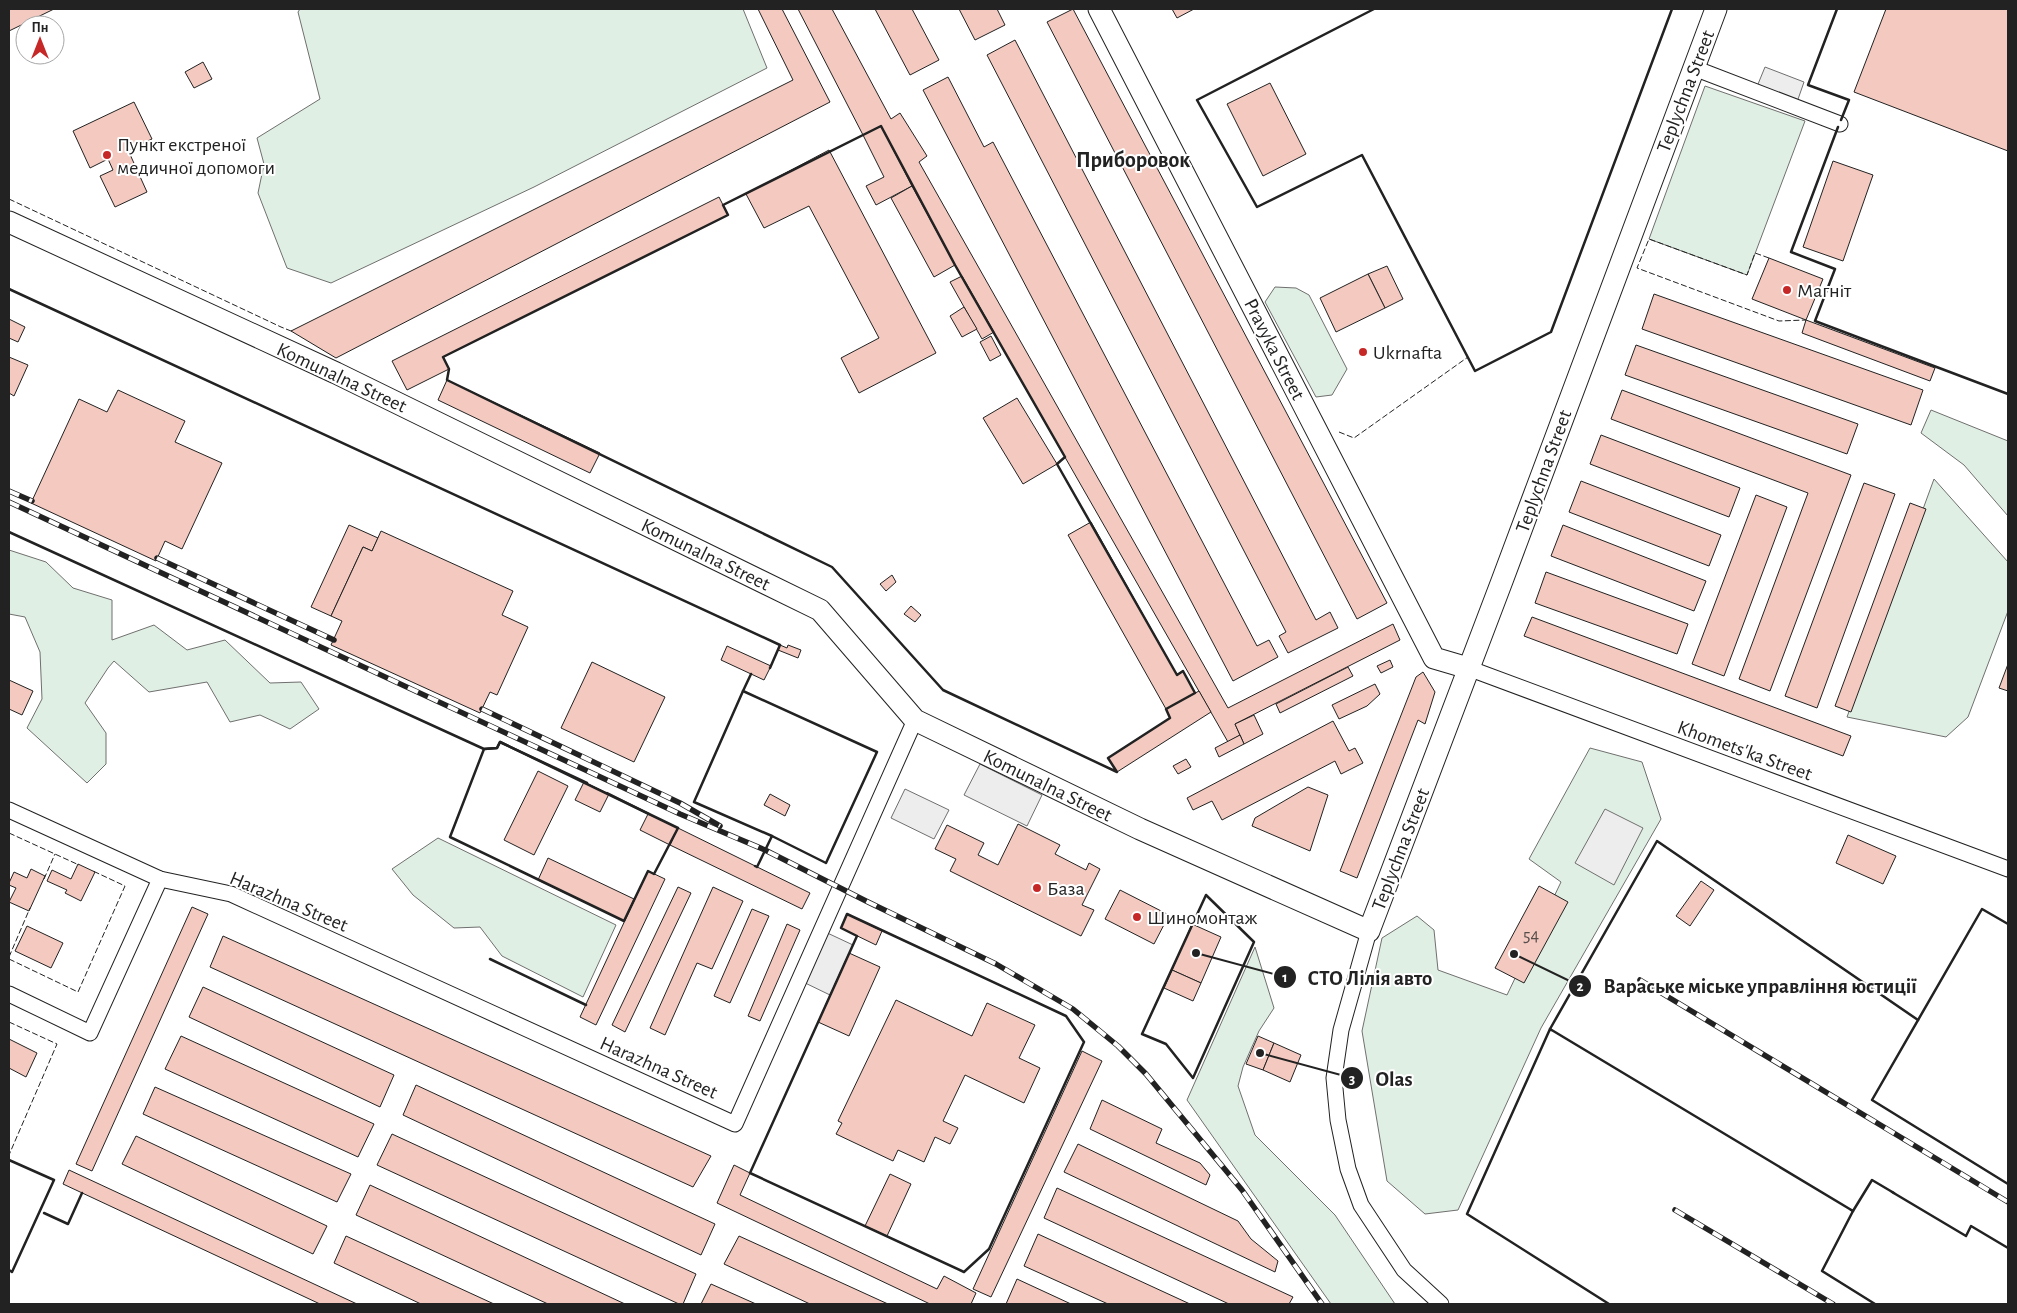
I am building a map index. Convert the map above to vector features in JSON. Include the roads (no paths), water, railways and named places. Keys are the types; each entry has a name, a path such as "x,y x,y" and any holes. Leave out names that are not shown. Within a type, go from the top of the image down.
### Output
{"street":[{"name":"Pravyka Street","path":"1099,9 1434,658 1468,668"},
{"name":"Teplychna Street","path":"1369,932 1716,9"},
{"path":"1694,68 1840,124"},
{"name":"Komunalna Street","path":"9,222 336,373 820,610 915,720 1140,829 1369,932"},
{"name":"Khomets'ka Street","path":"1468,668 2008,869"},
{"name":"Harazhna Street","path":"160,879 231,894 735,1124 915,720"},
{"path":"9,810 160,879 90,1033 9,994"},
{"path":"1369,932 1341,1030 1334,1078 1338,1120 1348,1169 1361,1205 1404,1270 1441,1304"}],"railway":[{"path":"9,491 32,501"},
{"path":"9,502 680,814 765,850 996,964 1073,1009 1118,1046 1146,1074 1242,1190 1322,1304"},
{"path":"157,558 334,640"},
{"path":"482,709 680,803 720,826"},
{"path":"1640,980 2008,1202"},
{"path":"1675,1210 1833,1304"}],"place":[{"name":"Пункт екстреної медичної допомоги","path":"107,155"},
{"name":"Магніт","path":"1787,290"},
{"name":"Ukrnafta","path":"1363,352"},
{"name":"База","path":"1037,888"},
{"name":"Шиномонтаж","path":"1137,917"},
{"name":"СТО Лілія авто","path":"1196,953"},
{"name":"Вараське міське управління юстиції","path":"1514,954"},
{"name":"Olas","path":"1260,1053"}],"district":[{"name":"Приборовок","path":"1133,159"}]}
